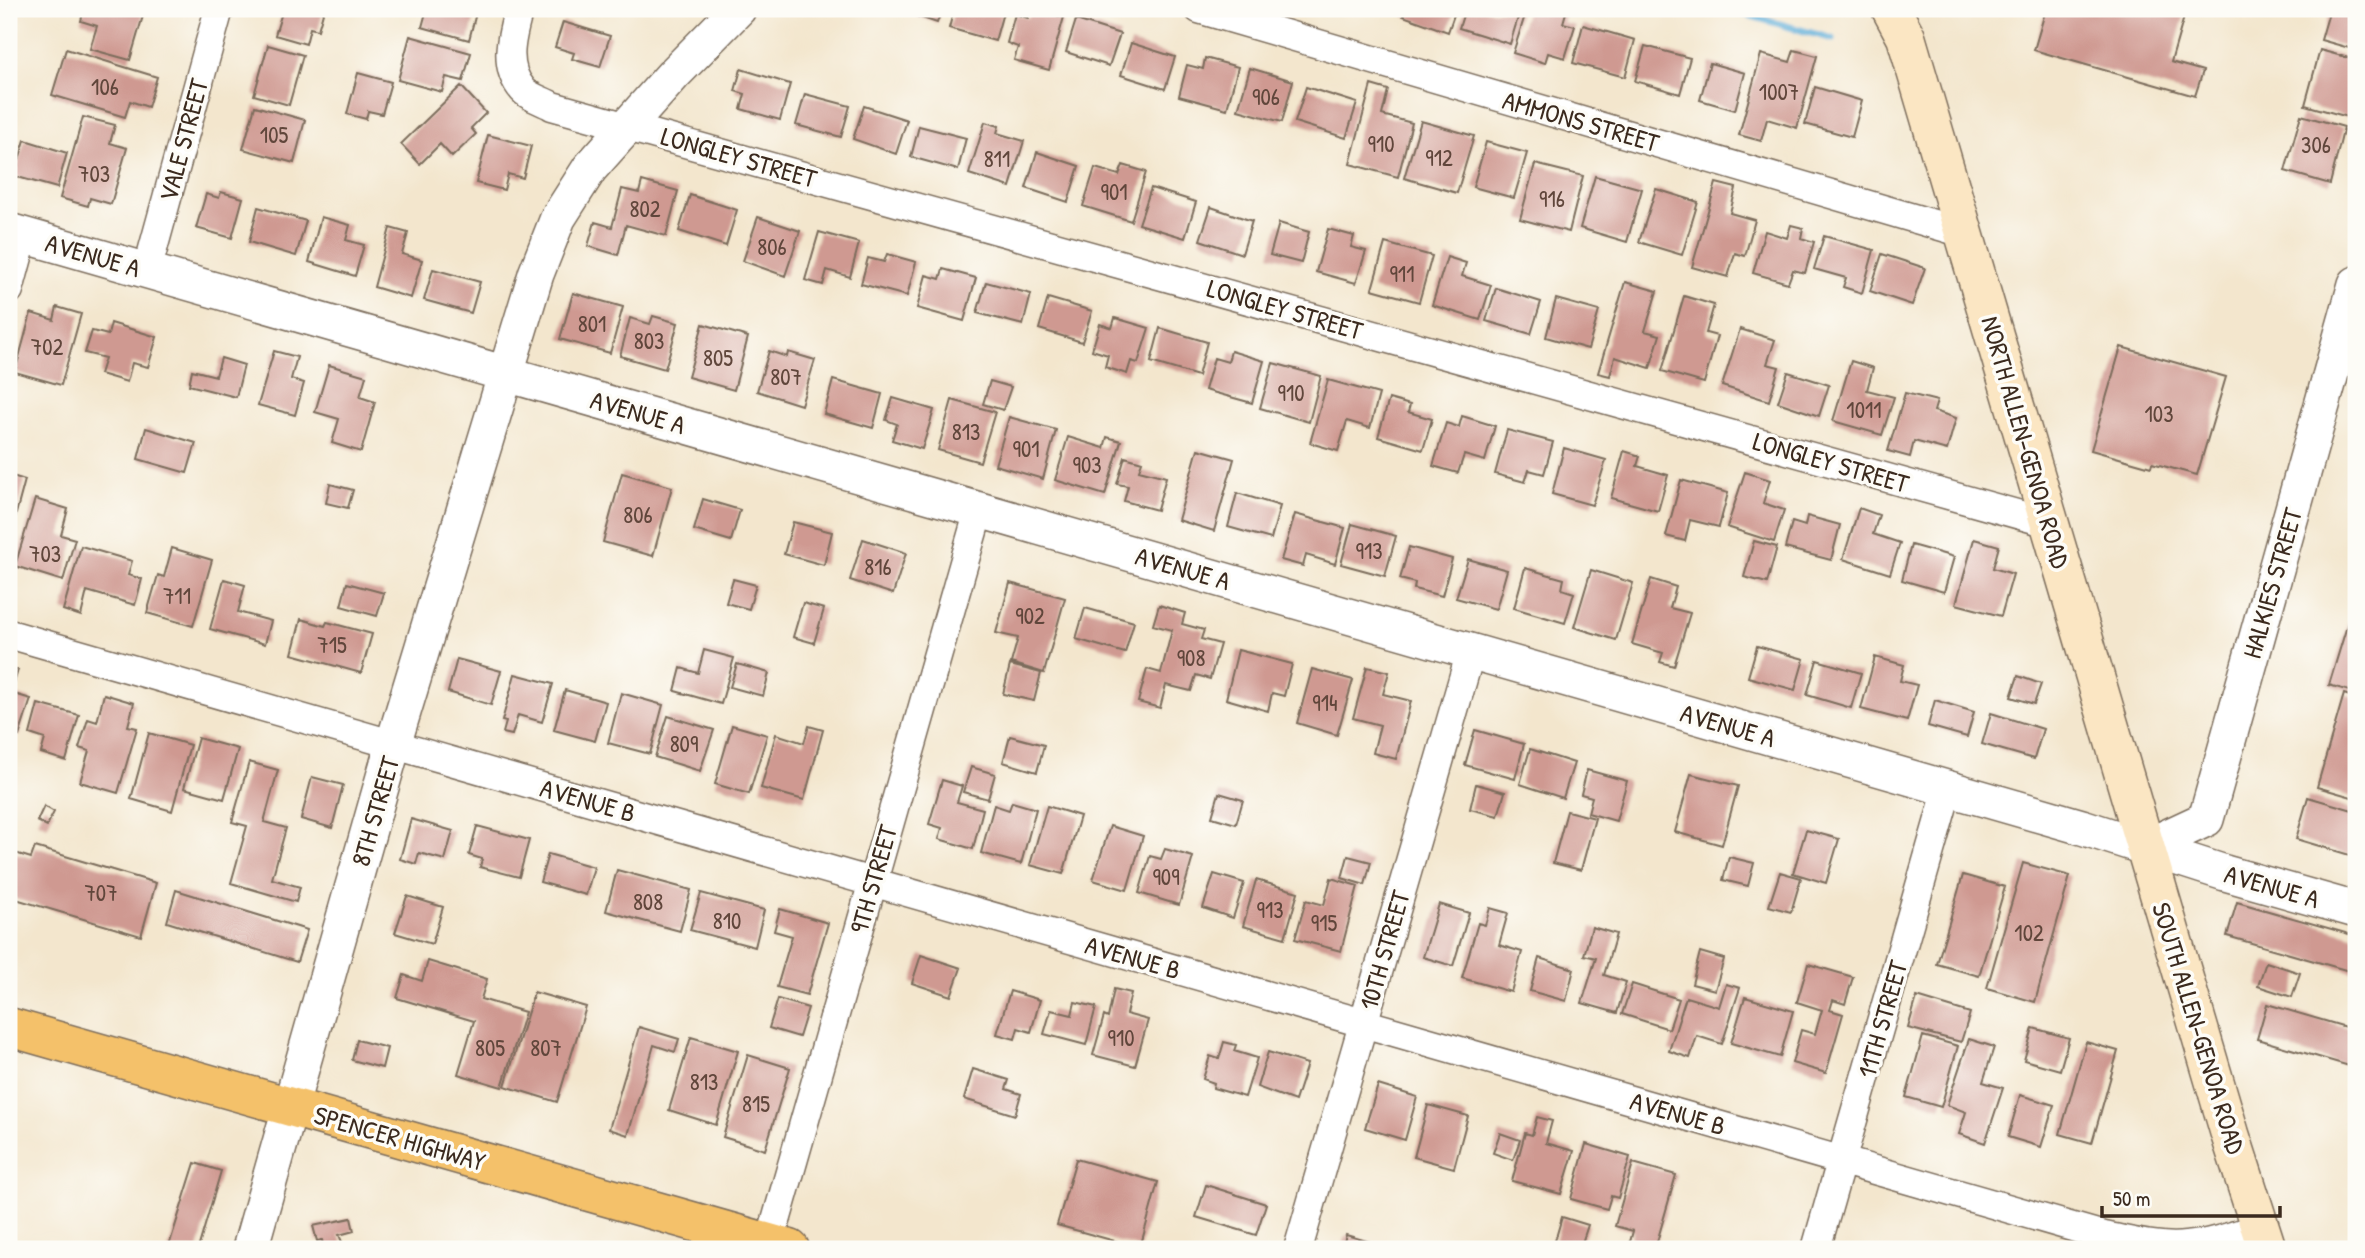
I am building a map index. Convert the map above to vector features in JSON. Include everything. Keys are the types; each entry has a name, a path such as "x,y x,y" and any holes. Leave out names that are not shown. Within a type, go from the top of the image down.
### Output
{"main road":[{"name":"NORTH ALLEN-GENOA ROAD","path":"1901,18 2146,847"},
{"name":"SOUTH ALLEN-GENOA ROAD","path":"2146,847 2263,1238"},
{"name":"SPENCER HIGHWAY","path":"9,1027 776,1247"}],"street":[{"name":"VALE STREET","path":"146,271 219,9"},
{"name":"LONGLEY STREET","path":"519,9 509,44 512,69 523,91 552,106 2049,523"},
{"name":"8TH STREET","path":"250,1249 393,745 536,274 558,218 590,168 673,75 738,9"},
{"name":"AMMONS STREET","path":"1199,9 1964,233"},
{"name":"AVENUE A","path":"17,233 1948,788 2356,910"},
{"path":"9,290 17,233"},
{"name":"HALKIES STREET","path":"2146,847 2206,818 2356,284"},
{"name":"9TH STREET","path":"776,1247 873,882 979,510"},
{"name":"AVENUE B","path":"9,634 2105,1236 2151,1245 2184,1247 2216,1241 2263,1238"},
{"name":"10TH STREET","path":"1298,1249 1471,651"},
{"name":"11TH STREET","path":"1816,1249 1948,788"}],"building":[{"path":"84,9 145,9 130,60 90,49 97,26 81,21"},
{"path":"283,9 324,9 318,30 310,28 306,44 275,35"},
{"path":"427,9 477,9 469,40 422,27"},
{"path":"896,9 942,9 937,23"},
{"path":"954,9 1004,9 995,41 949,28"},
{"path":"1031,9 1064,17 1049,70 1014,60 1018,47 1007,43 1015,14 1028,18"},
{"path":"1406,9 1456,9 1448,32 1403,16"},
{"path":"1465,9 1520,11 1510,44 1459,28"},
{"path":"1527,9 1567,9 1563,23 1575,26 1565,58 1548,53 1545,63 1513,53"},
{"path":"2046,9 2155,9 2184,17 2171,62 2203,71 2195,96 2034,50"},
{"path":"2330,9 2356,9 2356,50 2321,40"},
{"path":"1076,20 1120,34 1109,66 1066,52"},
{"path":"563,22 610,36 600,67 572,59 574,53 555,47"},
{"path":"1583,25 1635,40 1625,77 1573,63"},
{"path":"410,36 471,53 463,81 446,77 442,92 398,80"},
{"path":"1131,43 1175,57 1165,89 1121,75"},
{"path":"268,45 303,55 289,105 254,95"},
{"path":"1645,46 1690,58 1680,94 1635,81"},
{"path":"66,49 157,77 148,107 130,101 125,117 52,95"},
{"path":"1794,50 1817,56 1797,128 1767,119 1761,141 1739,135 1761,54 1790,62"},
{"path":"2320,50 2356,60 2356,88 2348,117 2305,105"},
{"path":"1205,58 1238,67 1227,109 1179,96 1187,65 1203,69"},
{"path":"1710,63 1745,73 1735,110 1700,100"},
{"path":"1250,68 1293,81 1282,122 1238,110"},
{"path":"741,69 790,84 780,120 741,109 745,94 735,91"},
{"path":"358,73 391,82 382,114 368,111 366,119 347,114"},
{"path":"1371,85 1388,90 1382,115 1412,123 1398,177 1350,164"},
{"path":"461,86 486,113 471,128 476,134 452,157 440,144 420,164 401,144"},
{"path":"1306,87 1357,103 1346,138 1295,122"},
{"path":"1815,87 1862,101 1852,137 1805,124"},
{"path":"805,94 850,106 841,137 796,125"},
{"path":"255,106 305,120 294,163 243,149"},
{"path":"864,106 907,120 896,154 853,139"},
{"path":"2301,115 2344,127 2330,184 2285,171"},
{"path":"83,117 115,125 110,143 127,148 111,204 90,198 88,206 60,198"},
{"path":"1421,121 1474,136 1457,193 1404,178"},
{"path":"985,122 999,126 997,133 1024,141 1010,187 969,174"},
{"path":"919,126 966,138 958,170 911,157"},
{"path":"488,135 531,146 523,178 508,174 504,190 476,183"},
{"path":"25,140 67,153 57,188 14,176"},
{"path":"1486,142 1527,153 1514,198 1473,187"},
{"path":"1037,152 1079,166 1068,202 1026,188"},
{"path":"1535,164 1583,176 1569,232 1520,219"},
{"path":"1123,165 1146,172 1131,221 1083,206 1095,168 1119,175"},
{"path":"1595,176 1642,189 1627,242 1580,228"},
{"path":"642,181 678,191 666,236 626,225 618,255 588,246 595,222 612,227 622,189 639,193"},
{"path":"1716,183 1736,188 1730,213 1755,220 1745,256 1735,253 1728,277 1692,267"},
{"path":"1151,188 1196,202 1185,238 1139,224"},
{"path":"1656,189 1698,202 1682,255 1639,242"},
{"path":"221,192 243,198 232,238 196,228 206,194 219,198"},
{"path":"690,195 737,210 726,246 679,231"},
{"path":"258,207 306,221 296,256 249,242"},
{"path":"1211,207 1252,221 1242,254 1200,240"},
{"path":"321,217 350,225 346,240 364,245 355,276 309,262"},
{"path":"758,217 800,231 785,276 743,261"},
{"path":"1279,223 1309,232 1301,263 1270,255"},
{"path":"1791,225 1803,228 1801,238 1814,242 1805,273 1793,270 1788,283 1753,273 1765,231 1787,238"},
{"path":"390,228 408,233 402,254 422,260 411,298 374,287"},
{"path":"1328,229 1354,236 1351,247 1366,251 1356,283 1316,272"},
{"path":"819,232 859,243 850,277 827,270 823,285 805,280"},
{"path":"1824,236 1874,250 1862,293 1843,287 1846,278 1814,269"},
{"path":"1385,243 1432,256 1419,302 1372,289"},
{"path":"887,254 916,262 907,296 861,284 868,258 884,262"},
{"path":"1882,254 1925,268 1912,305 1870,291"},
{"path":"1447,257 1466,263 1462,276 1491,285 1480,320 1432,305"},
{"path":"433,269 480,282 471,313 424,300"},
{"path":"943,269 976,278 964,321 917,308 926,275 940,279"},
{"path":"986,282 1031,294 1023,325 977,313"},
{"path":"1625,282 1657,291 1645,331 1660,335 1650,368 1615,357 1610,376 1598,373"},
{"path":"1496,288 1541,302 1531,334 1486,321"},
{"path":"573,293 623,307 610,353 560,339"},
{"path":"1684,296 1714,305 1706,333 1717,336 1704,383 1662,371"},
{"path":"1048,298 1092,311 1082,342 1039,329"},
{"path":"1556,299 1599,311 1588,349 1546,337"},
{"path":"57,307 81,314 61,385 15,372 31,313 54,320"},
{"path":"653,316 678,323 665,369 620,356 630,318 650,324"},
{"path":"1115,318 1149,328 1138,363 1131,361 1127,374 1105,367 1108,355 1092,350 1100,324 1112,328"},
{"path":"111,323 157,337 148,367 132,363 127,382 100,374 105,358 85,353 92,331 108,335"},
{"path":"703,324 748,337 734,390 688,377"},
{"path":"1160,328 1207,342 1198,376 1151,362"},
{"path":"1740,329 1775,340 1767,364 1779,367 1769,401 1722,386"},
{"path":"2121,347 2226,377 2197,475 2152,463 2151,467 2091,450"},
{"path":"274,351 297,357 291,379 304,383 295,415 258,405"},
{"path":"769,351 787,357 788,352 815,360 801,405 757,391"},
{"path":"1231,351 1264,361 1252,403 1205,390 1214,358 1228,362"},
{"path":"221,358 244,365 236,397 189,385 192,370 216,376"},
{"path":"1851,361 1873,368 1867,390 1894,397 1882,435 1833,421"},
{"path":"1273,363 1321,376 1309,422 1260,408"},
{"path":"329,365 366,376 360,397 375,402 361,452 332,443 339,419 315,412"},
{"path":"1788,372 1829,385 1819,416 1778,402"},
{"path":"833,380 882,394 873,428 824,414"},
{"path":"1328,380 1379,394 1370,428 1347,421 1338,451 1310,443"},
{"path":"990,381 1011,387 1003,410 983,404"},
{"path":"1905,393 1937,401 1934,411 1956,418 1947,450 1914,441 1910,457 1888,451"},
{"path":"893,398 934,410 922,449 892,440 897,424 886,420"},
{"path":"1389,399 1410,405 1408,412 1432,419 1423,450 1378,437"},
{"path":"952,400 995,412 980,462 938,450"},
{"path":"1462,416 1495,426 1485,461 1464,455 1458,473 1433,466 1446,423 1459,427"},
{"path":"1009,417 1056,430 1043,479 995,465"},
{"path":"146,428 196,443 187,473 138,459"},
{"path":"1507,430 1553,442 1544,474 1529,470 1525,482 1495,474"},
{"path":"1068,437 1104,448 1107,437 1121,441 1105,495 1055,480"},
{"path":"1564,448 1606,460 1592,505 1552,494"},
{"path":"1198,449 1234,459 1214,531 1178,520"},
{"path":"1624,451 1640,456 1637,466 1668,475 1658,511 1611,498"},
{"path":"1125,457 1142,462 1139,470 1166,477 1157,510 1124,501 1128,486 1117,484"},
{"path":"1745,472 1770,480 1763,503 1784,510 1774,542 1727,527"},
{"path":"622,473 672,487 653,556 603,542"},
{"path":"9,475 25,480 10,536 9,536"},
{"path":"1681,480 1728,493 1719,527 1690,520 1685,541 1666,536"},
{"path":"330,484 353,490 348,508 326,503"},
{"path":"1237,493 1280,506 1271,539 1228,527"},
{"path":"35,499 68,509 61,535 75,539 63,581 15,566"},
{"path":"703,499 740,510 731,541 694,530"},
{"path":"1859,508 1879,515 1873,534 1900,543 1890,574 1843,559"},
{"path":"1295,514 1345,528 1335,564 1306,555 1303,566 1281,560"},
{"path":"1807,516 1840,525 1831,560 1785,548 1792,522 1805,526"},
{"path":"793,522 832,532 824,565 784,554"},
{"path":"1352,524 1396,536 1385,576 1341,564"},
{"path":"863,539 906,553 893,594 850,580"},
{"path":"1974,539 1999,546 1993,568 2013,574 2001,616 1956,604"},
{"path":"1754,541 1777,547 1767,583 1744,577"},
{"path":"1911,545 1954,557 1944,592 1902,580"},
{"path":"81,546 132,561 128,575 142,579 135,605 87,591 81,616 63,610"},
{"path":"1409,547 1452,559 1442,596 1414,589 1415,583 1400,579"},
{"path":"172,548 212,560 193,626 147,613 158,575 164,577"},
{"path":"1468,559 1507,570 1496,609 1456,598"},
{"path":"1525,568 1564,579 1562,589 1574,593 1565,623 1514,608"},
{"path":"1591,570 1633,583 1616,640 1574,627"},
{"path":"224,579 245,585 238,612 271,621 265,644 210,629"},
{"path":"733,579 756,585 749,609 726,603"},
{"path":"1651,579 1676,587 1670,608 1690,613 1674,666 1660,662 1663,653 1632,644"},
{"path":"347,583 384,593 377,616 341,606"},
{"path":"1010,583 1065,598 1044,673 1011,663 1018,638 996,633"},
{"path":"2356,596 2356,693 2329,685"},
{"path":"803,603 824,609 814,643 793,637"},
{"path":"1159,605 1185,613 1182,624 1204,630 1201,639 1220,644 1210,679 1196,675 1191,691 1166,685 1160,708 1138,702 1147,669 1161,673 1172,630 1153,625"},
{"path":"1085,608 1134,622 1125,653 1076,639"},
{"path":"301,619 325,626 327,622 372,634 361,673 292,654"},
{"path":"1757,646 1804,659 1795,690 1748,677"},
{"path":"704,650 734,658 721,704 675,691 681,668 698,673"},
{"path":"1238,650 1292,664 1284,696 1272,693 1268,711 1226,699"},
{"path":"1875,657 1904,665 1900,681 1917,685 1907,721 1861,709"},
{"path":"457,659 501,671 491,705 448,692"},
{"path":"1817,660 1861,673 1851,708 1807,695"},
{"path":"737,664 769,673 763,696 730,687"},
{"path":"1010,665 1041,673 1034,701 1003,694"},
{"path":"9,667 18,670 11,693 31,699 19,736 9,733"},
{"path":"1367,667 1389,672 1383,694 1411,701 1396,759 1373,753 1380,725 1353,718"},
{"path":"1312,669 1353,680 1337,735 1297,723"},
{"path":"515,674 553,684 542,722 518,715 512,735 503,733 506,722 502,721"},
{"path":"2018,676 2041,684 2034,704 2011,697"},
{"path":"565,690 606,702 595,741 554,730"},
{"path":"621,693 663,705 650,754 608,743"},
{"path":"104,694 134,703 128,726 137,728 118,793 80,782 89,751 79,748 88,719 97,722"},
{"path":"2344,694 2356,698 2355,798 2317,787"},
{"path":"1935,700 1974,712 1967,737 1928,726"},
{"path":"38,704 79,715 66,761 41,753 45,739 30,734"},
{"path":"1991,713 2043,729 2034,759 1982,744"},
{"path":"668,716 714,730 700,771 655,757"},
{"path":"732,725 767,735 749,794 715,784"},
{"path":"809,726 823,730 804,800 761,788 776,734 804,743"},
{"path":"1475,730 1524,744 1515,779 1465,765"},
{"path":"149,733 190,745 172,811 131,799"},
{"path":"1010,736 1044,745 1037,772 1003,762"},
{"path":"198,738 238,749 224,799 184,788"},
{"path":"1530,749 1574,763 1563,798 1520,784"},
{"path":"249,762 278,770 264,822 286,828 272,879 300,887 296,902 231,883 247,826 232,822"},
{"path":"971,767 995,774 988,799 963,792"},
{"path":"1587,770 1627,781 1616,821 1588,813 1592,797 1581,794"},
{"path":"1691,774 1738,786 1722,845 1675,832"},
{"path":"312,777 343,785 332,828 301,819"},
{"path":"942,780 962,786 957,802 983,809 973,849 939,839 942,828 929,824"},
{"path":"1476,784 1505,792 1498,816 1470,809"},
{"path":"1219,793 1243,800 1236,824 1212,817"},
{"path":"2308,797 2356,811 2356,857 2296,839"},
{"path":"1012,802 1036,809 1021,864 981,853 994,805 1009,810"},
{"path":"44,806 54,812 47,826 37,821"},
{"path":"1047,806 1080,816 1063,874 1030,865"},
{"path":"1567,811 1595,818 1581,870 1553,863"},
{"path":"411,819 453,831 445,860 419,853 416,864 400,859"},
{"path":"477,826 529,840 519,877 480,867 482,859 469,855"},
{"path":"1110,826 1143,836 1127,890 1093,880"},
{"path":"1806,830 1839,839 1826,883 1793,873"},
{"path":"35,847 156,883 141,936 9,897 9,851 31,858"},
{"path":"1165,849 1193,857 1179,905 1139,893 1150,856 1161,859"},
{"path":"548,854 594,867 586,895 540,882"},
{"path":"1348,856 1371,862 1365,885 1342,878"},
{"path":"1729,857 1754,863 1748,886 1723,880"},
{"path":"2023,863 2070,876 2035,1002 1987,988"},
{"path":"617,870 691,890 680,931 606,911"},
{"path":"1780,872 1801,878 1791,912 1769,906"},
{"path":"1214,874 1244,883 1233,918 1203,908"},
{"path":"1963,875 2005,887 1979,976 1937,964"},
{"path":"1331,878 1358,886 1341,951 1295,939 1306,900 1324,905"},
{"path":"1256,880 1298,892 1285,938 1243,926"},
{"path":"176,890 307,930 297,962 167,922"},
{"path":"701,893 764,910 755,947 690,930"},
{"path":"407,896 443,907 432,944 395,933"},
{"path":"2237,902 2356,936 2356,973 2227,936"},
{"path":"1439,904 1469,913 1453,966 1423,957"},
{"path":"1490,908 1508,913 1499,945 1522,952 1511,992 1462,978 1478,923 1485,925"},
{"path":"780,909 828,923 807,995 777,987 792,936 774,931"},
{"path":"1592,927 1616,934 1604,975 1626,982 1617,1013 1582,1003 1596,958 1584,955"},
{"path":"1700,952 1724,959 1715,990 1692,984"},
{"path":"921,955 961,968 951,996 912,983"},
{"path":"1539,958 1574,969 1566,1001 1530,991"},
{"path":"428,961 487,979 481,999 525,1012 502,1087 458,1074 474,1021 397,998 404,975 422,981"},
{"path":"2266,962 2300,973 2292,997 2258,986"},
{"path":"1808,964 1853,977 1845,1004 1833,1000 1830,1010 1843,1014 1826,1073 1792,1063 1801,1030 1815,1034 1822,1010 1797,1002"},
{"path":"1632,984 1679,999 1669,1029 1622,1014"},
{"path":"1726,984 1740,988 1722,1044 1697,1036 1690,1058 1669,1051 1686,997 1719,1007"},
{"path":"1114,989 1131,993 1126,1014 1148,1020 1135,1066 1093,1055 1104,1016 1108,1018"},
{"path":"1010,991 1040,1000 1031,1032 1018,1028 1015,1039 997,1034"},
{"path":"534,992 586,1007 557,1102 505,1086"},
{"path":"1745,997 1793,1011 1780,1057 1731,1043"},
{"path":"1917,997 1970,1013 1961,1042 1908,1028"},
{"path":"778,999 808,1008 799,1037 769,1028"},
{"path":"1075,1002 1096,1007 1086,1045 1044,1034 1051,1010 1072,1015"},
{"path":"2267,1004 2356,1030 2356,1068 2257,1039"},
{"path":"639,1027 679,1039 675,1052 654,1045 628,1135 609,1129"},
{"path":"2033,1028 2069,1038 2060,1070 2024,1060"},
{"path":"1923,1036 1958,1046 1941,1107 1906,1097"},
{"path":"691,1037 738,1051 716,1125 669,1110"},
{"path":"1969,1039 1994,1047 1983,1082 2003,1088 1985,1143 1959,1134 1966,1112 1947,1105"},
{"path":"357,1040 387,1048 382,1068 352,1060"},
{"path":"1224,1042 1236,1045 1234,1051 1257,1058 1245,1097 1213,1088 1214,1083 1203,1079 1210,1056 1219,1059"},
{"path":"2086,1042 2118,1051 2092,1143 2060,1134"},
{"path":"1268,1052 1307,1064 1295,1101 1257,1087"},
{"path":"748,1055 790,1068 765,1150 723,1137"},
{"path":"973,1069 1009,1080 1006,1089 1021,1094 1015,1115 964,1099"},
{"path":"1378,1085 1417,1097 1405,1140 1365,1128"},
{"path":"2020,1095 2054,1105 2041,1147 2008,1137"},
{"path":"1428,1105 1468,1116 1454,1168 1414,1157"},
{"path":"1537,1117 1552,1121 1546,1143 1574,1151 1561,1194 1512,1181 1525,1133 1532,1135"},
{"path":"1500,1133 1520,1140 1513,1160 1493,1153"},
{"path":"1586,1144 1630,1157 1618,1198 1611,1196 1607,1209 1571,1199"},
{"path":"1076,1159 1158,1182 1140,1248 1057,1225"},
{"path":"195,1163 221,1171 198,1249 168,1249"},
{"path":"1633,1163 1676,1175 1655,1249 1628,1249 1633,1231 1615,1226"},
{"path":"1206,1185 1266,1204 1256,1235 1196,1217"},
{"path":"1562,1217 1588,1225 1580,1249 1555,1241"},
{"path":"351,1218 354,1231 339,1235 345,1249 324,1249 322,1240 317,1241 313,1226"},
{"path":"1346,1235 1394,1249 1342,1249"}],"waterway":[{"path":"1726,9 1833,39"}]}
